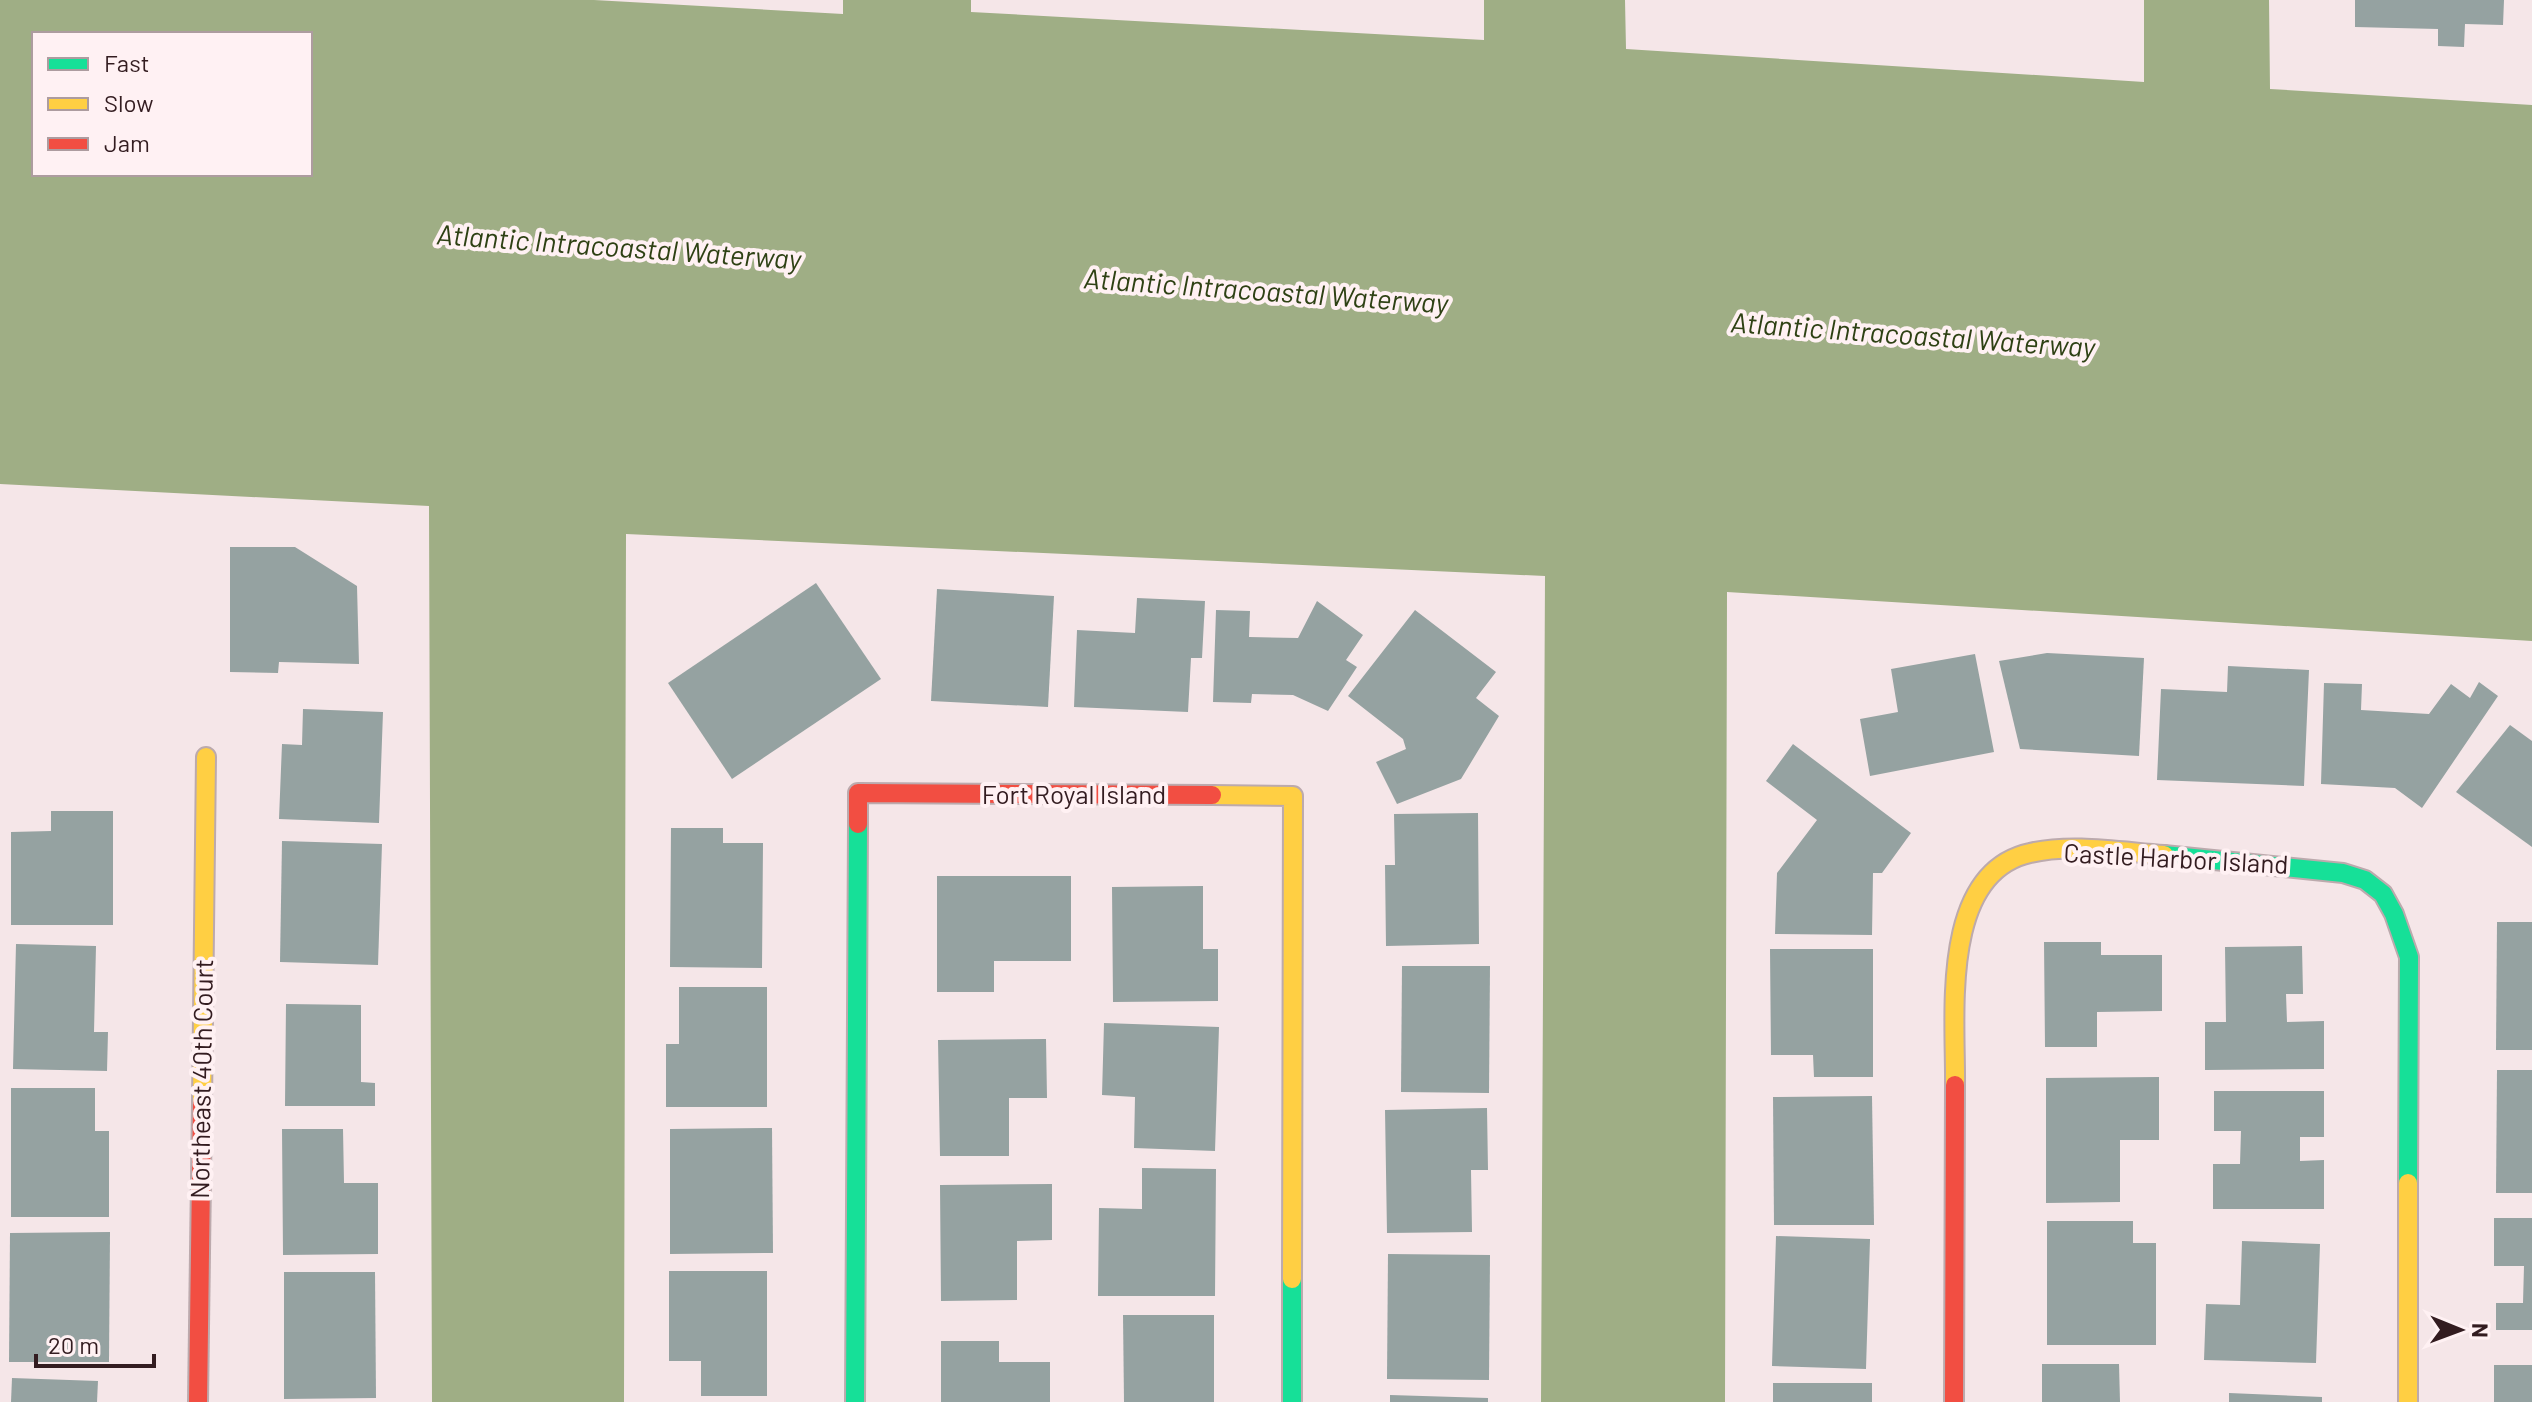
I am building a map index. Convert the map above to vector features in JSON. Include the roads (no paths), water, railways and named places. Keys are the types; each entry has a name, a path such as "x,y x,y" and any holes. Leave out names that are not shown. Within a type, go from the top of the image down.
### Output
{"street":[{"name":"Northeast 40th Court","path":"198,1402 206,757"},
{"name":"Fort Royal Island","path":"855,1402 858,793 1293,796 1292,1402"},
{"name":"Castle Harbor Island","path":"1954,1402 1956,953 1971,901 1998,869 2030,852 2082,851 2322,868 2366,880 2397,913 2409,957 2408,1402"}],"water":[{"name":"Atlantic Intracoastal Waterway","path":"0,0 594,0 843,14 843,0 971,0 971,12 1484,40 1484,0 1625,0 1626,49 2144,82 2144,0 2269,0 2270,89 2532,105 2532,641 1727,592 1725,1402 1541,1402 1545,576 626,534 624,1402 432,1402 429,506 0,484"}]}
